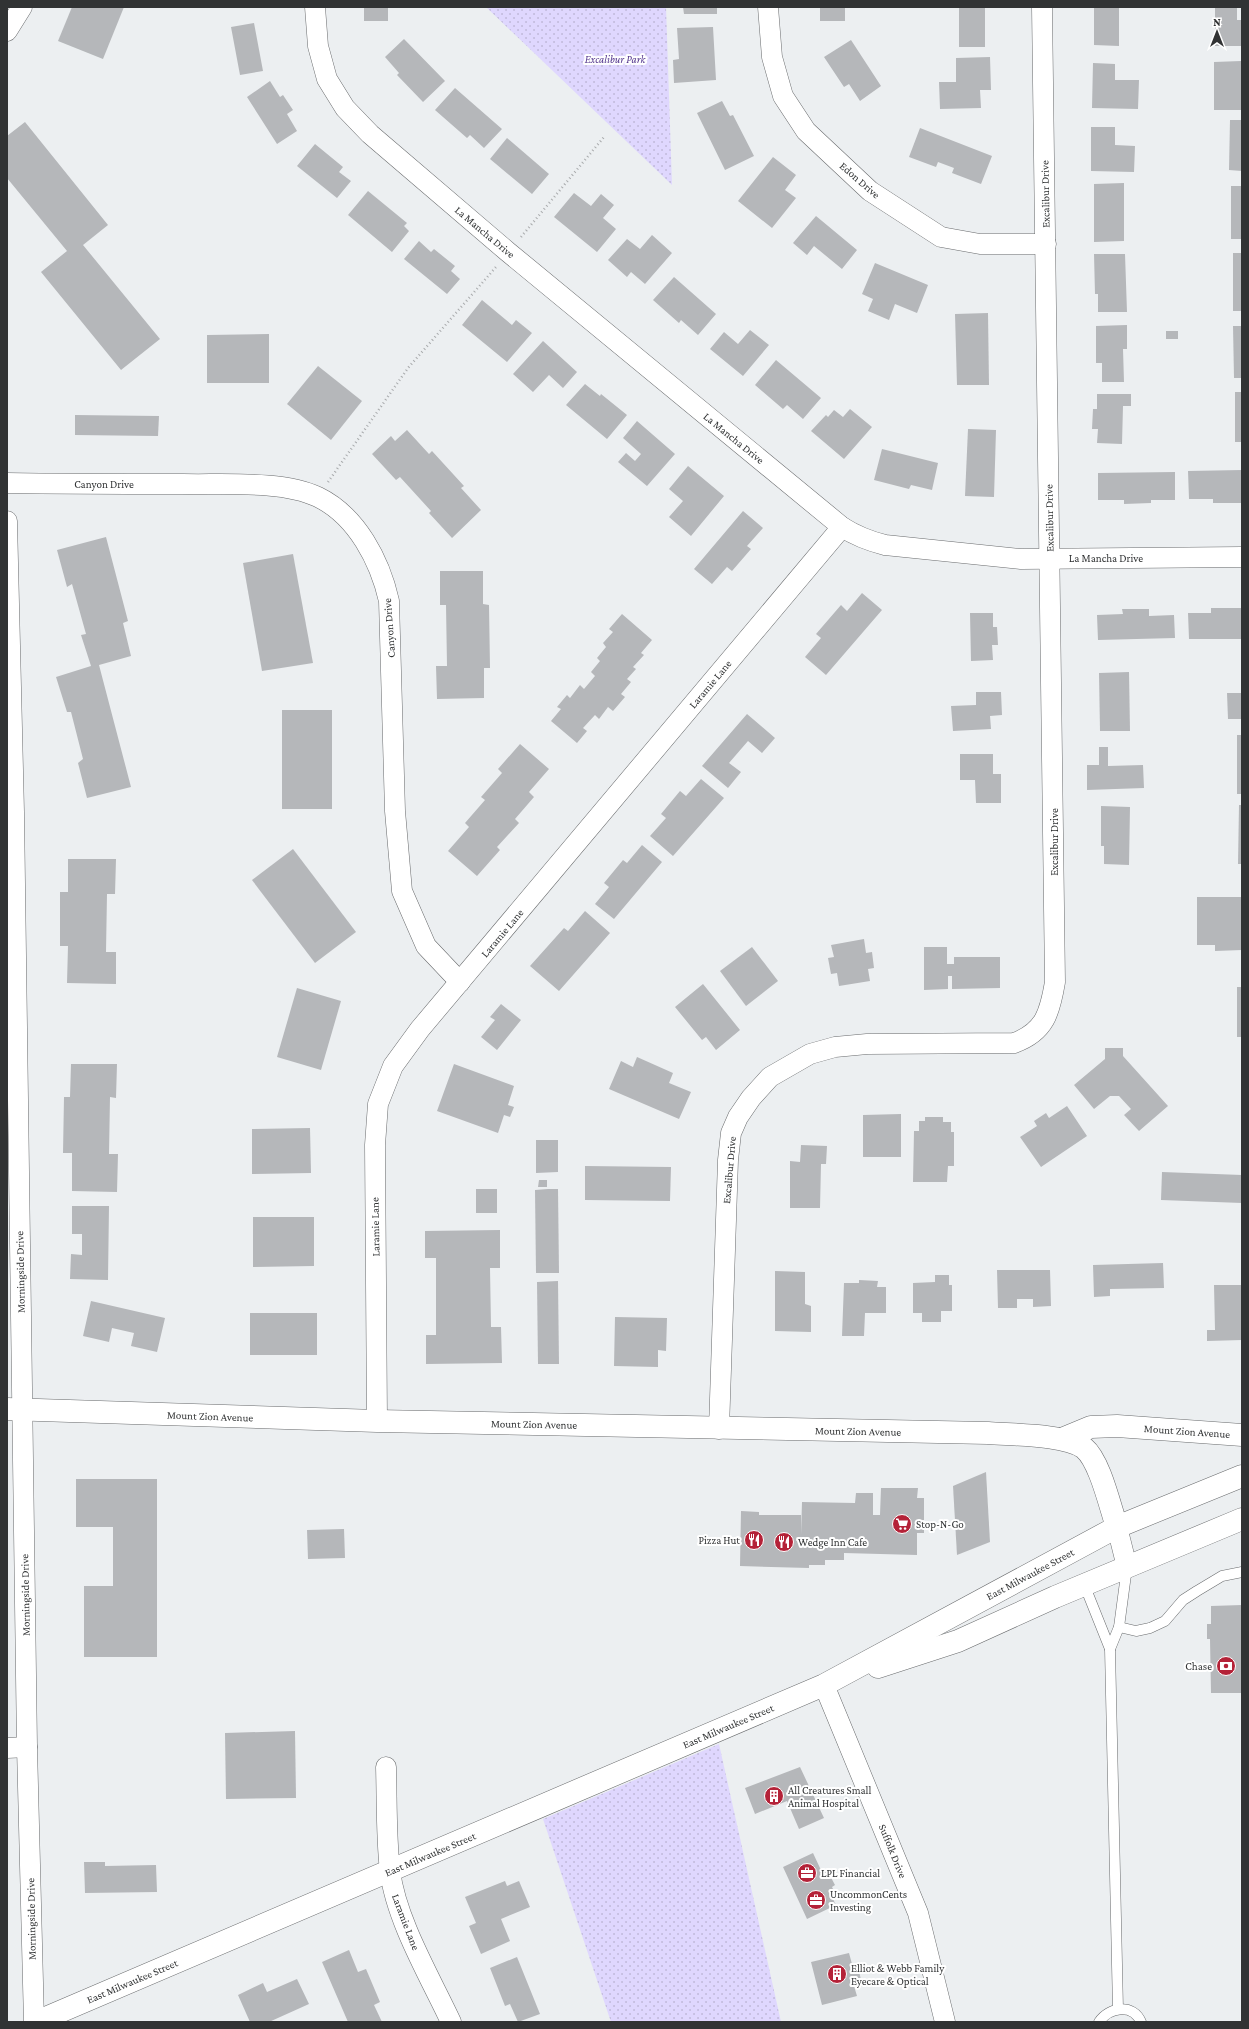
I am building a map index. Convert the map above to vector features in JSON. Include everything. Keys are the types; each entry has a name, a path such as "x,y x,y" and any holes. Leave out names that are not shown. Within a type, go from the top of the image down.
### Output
{"main road":[{"name":"Mount Zion Avenue","path":"15,1409 377,1421 988,1433 1062,1439 1084,1448 1093,1460 1117,1527"},
{"name":"Mount Zion Avenue","path":"1062,1439 1090,1427 1117,1426 1242,1435"},
{"name":"East Milwaukee Street","path":"35,2022 824,1684 1117,1527 1242,1476"},
{"name":"East Milwaukee Street","path":"824,1684 958,1640 1084,1584 1242,1519"}],"street":[{"path":"7,32 22,7"},
{"name":"La Mancha Drive","path":"315,7 318,46 327,79 345,108 370,134 508,252 842,527 869,541 885,545 999,557 1242,557"},
{"name":"Edon Drive","path":"768,7 772,57 784,96 806,131 870,191 941,237 980,244 1046,244"},
{"name":"Excalibur Drive","path":"719,1428 728,1160 731,1133 738,1117 751,1098 770,1077 781,1069 810,1054 825,1049 867,1044 1014,1043 1029,1038 1048,1013 1055,982 1042,7"},
{"name":"Canyon Drive","path":"7,483 242,485 282,488 317,497 345,516 358,532 372,554 386,587 389,601 395,811 402,891 426,946 460,982"},
{"name":"Morningside Drive","path":"7,521 15,1409 35,2022"},
{"name":"Laramie Lane","path":"377,1421 375,1144 378,1104 393,1066 420,1029 842,527"},
{"path":"1117,1527 1127,1567"},
{"name":"Suffolk Drive","path":"824,1684 918,1913 945,2022"},
{"path":"7,1748 27,1747"},
{"name":"Laramie Lane","path":"386,1767 390,1871 396,1899 412,1940 451,2022"}],"lane":[{"path":"1110,1650 1118,1627 1127,1567"},
{"path":"1118,1627 1136,1631 1150,1628 1165,1621 1183,1600 1197,1591 1222,1576 1242,1572"},
{"path":"1084,1584 1110,1650 1118,2009"},
{"path":"1099,2022 1104,2015 1118,2009 1134,2013 1142,2022"}],"path":[{"path":"317,497 408,368 508,252 604,137"}],"green space":[{"name":"Excalibur Park","path":"486,7 666,7 672,185"},
{"path":"719,1744 781,2022 611,2022 543,1819"}],"building":[{"path":"72,7 124,7 103,59 58,41"},
{"path":"364,7 388,7 388,21 364,21"},
{"path":"683,7 717,7 717,14 684,14"},
{"path":"820,7 845,7 845,21 820,21"},
{"path":"959,7 985,7 985,47 959,47"},
{"path":"1094,7 1119,7 1119,46 1094,45"},
{"path":"1215,7 1237,7 1237,20 1242,20 1242,46 1215,46"},
{"path":"254,23 263,71 240,75 231,27"},
{"path":"713,27 716,80 674,83 673,60 679,59 677,28"},
{"path":"404,39 445,81 423,102 397,75 399,73 385,57"},
{"path":"851,40 881,86 860,101 849,84 844,87 824,57"},
{"path":"990,57 991,90 980,90 981,108 940,109 939,82 956,82 956,58"},
{"path":"1241,61 1242,110 1214,110 1214,62"},
{"path":"1093,63 1115,64 1115,80 1139,80 1138,109 1092,108"},
{"path":"270,81 280,97 283,95 293,110 287,114 297,131 277,144 247,97"},
{"path":"455,88 502,129 484,148 470,135 467,138 435,110"},
{"path":"722,101 730,116 733,115 754,156 725,170 697,113"},
{"path":"1230,120 1242,120 1242,171 1229,170"},
{"path":"25,122 108,225 83,245 160,339 121,370 41,272 67,251 7,178 7,136"},
{"path":"1091,127 1115,127 1115,145 1135,146 1134,172 1091,171"},
{"path":"920,128 992,156 981,184 952,173 954,168 938,162 936,167 909,157"},
{"path":"507,138 549,174 532,194 490,159"},
{"path":"315,144 343,167 339,172 351,181 337,198 297,166"},
{"path":"773,157 796,175 785,190 796,198 772,228 738,201"},
{"path":"1124,183 1124,241 1094,242 1094,184"},
{"path":"1231,186 1242,186 1242,239 1231,239"},
{"path":"368,191 407,223 404,226 409,231 392,252 348,215"},
{"path":"574,193 591,206 601,194 614,205 603,218 616,229 597,252 554,217"},
{"path":"816,216 857,250 842,269 814,246 807,255 793,243"},
{"path":"652,235 672,253 645,284 631,272 627,277 608,260 627,239 640,249"},
{"path":"419,241 431,252 434,249 455,266 451,271 460,279 447,294 404,259"},
{"path":"1233,253 1242,253 1242,311 1233,311"},
{"path":"1094,254 1125,254 1127,312 1098,312 1098,294 1095,294"},
{"path":"875,263 928,285 917,313 895,304 889,320 868,311 873,299 862,294"},
{"path":"674,277 716,314 698,335 681,320 679,323 653,300"},
{"path":"482,300 512,325 516,320 532,333 507,362 462,325"},
{"path":"988,313 989,385 957,385 955,314"},
{"path":"1127,325 1127,349 1123,349 1124,382 1102,382 1102,363 1096,363 1096,326"},
{"path":"1233,326 1242,326 1242,378 1234,378"},
{"path":"750,330 769,345 743,376 710,349 724,332 738,344"},
{"path":"1166,331 1178,331 1178,339 1166,339"},
{"path":"269,334 269,383 207,383 207,335"},
{"path":"543,341 577,372 563,388 549,375 533,392 513,374"},
{"path":"776,360 821,398 803,419 787,405 783,409 755,385"},
{"path":"318,366 362,401 331,440 287,404"},
{"path":"585,384 600,396 601,394 627,415 607,439 566,405"},
{"path":"1235,392 1242,392 1242,442 1235,442"},
{"path":"1097,394 1131,394 1131,406 1123,406 1122,444 1097,443 1098,429 1092,429 1093,409 1097,409"},
{"path":"850,409 872,427 844,459 811,431 826,415 828,417 834,410 843,417"},
{"path":"75,415 159,416 158,436 75,435"},
{"path":"637,421 675,454 647,486 618,462 626,453 635,461 641,454 623,438"},
{"path":"968,429 996,430 994,497 965,496"},
{"path":"407,430 429,454 432,451 464,486 461,488 481,510 452,538 429,513 431,511 400,477 396,480 372,454 391,436 395,441"},
{"path":"882,449 938,463 932,490 911,485 909,489 874,480"},
{"path":"688,466 724,496 691,536 669,517 683,501 669,489"},
{"path":"1242,470 1241,503 1213,503 1213,499 1189,499 1188,471"},
{"path":"1175,472 1175,500 1151,500 1151,503 1124,504 1124,500 1098,500 1098,473"},
{"path":"743,511 763,528 747,546 751,549 732,571 727,567 712,584 694,569"},
{"path":"106,537 128,621 123,623 131,656 99,665 131,787 87,798 78,763 83,759 71,712 67,712 56,677 91,666 81,635 86,634 72,584 67,587 57,550"},
{"path":"293,554 313,663 262,671 243,563"},
{"path":"440,571 483,571 483,604 489,605 490,668 484,668 484,698 437,699 436,666 447,666 446,605 440,605"},
{"path":"862,593 882,610 826,675 805,657 821,638 816,634 841,605 847,611"},
{"path":"1211,608 1242,608 1242,639 1189,639 1188,613 1211,613"},
{"path":"1122,609 1149,609 1149,616 1174,615 1175,638 1098,640 1097,615 1123,614"},
{"path":"970,613 993,613 993,627 997,627 998,645 992,645 993,660 971,661"},
{"path":"622,614 652,640 641,653 644,655 633,667 636,669 627,679 631,682 621,694 625,697 613,711 608,707 599,719 595,715 583,728 587,731 577,743 551,721 561,709 557,707 567,695 570,698 580,685 584,689 595,676 591,672 600,661 597,658 606,647 603,643 613,632 609,629"},
{"path":"1129,672 1130,731 1100,731 1099,673"},
{"path":"976,692 1001,692 1002,715 990,716 991,729 953,731 951,706 976,705"},
{"path":"1227,693 1242,693 1242,719 1228,719"},
{"path":"282,710 332,710 332,809 282,809"},
{"path":"747,714 775,738 762,753 748,741 729,763 741,772 728,788 702,766"},
{"path":"1237,735 1242,735 1242,794 1237,794"},
{"path":"520,744 549,769 529,792 534,797 515,819 519,823 497,847 500,850 477,876 448,851 469,827 465,823 485,800 481,797 502,773 498,769"},
{"path":"1099,747 1108,747 1108,766 1143,765 1144,788 1087,790 1087,765 1099,765"},
{"path":"960,754 993,754 993,774 1001,774 1001,803 976,803 975,780 960,780"},
{"path":"701,779 724,798 673,856 650,836 666,818 661,814 680,791 686,796"},
{"path":"1239,805 1242,805 1242,864 1238,864"},
{"path":"1101,806 1130,807 1129,865 1104,864 1104,846 1101,846"},
{"path":"642,845 662,862 614,919 595,904 609,887 604,883 623,860 627,863"},
{"path":"293,849 356,932 315,963 252,880"},
{"path":"68,859 116,859 115,894 107,894 106,952 116,952 116,984 67,983 68,946 60,946 60,892 68,892"},
{"path":"1197,897 1242,897 1242,950 1215,951 1215,945 1197,945"},
{"path":"585,911 610,933 559,991 530,966 564,928 568,931"},
{"path":"864,939 866,953 872,952 874,968 868,969 870,981 839,986 837,973 831,974 828,958 834,957 831,945"},
{"path":"752,947 778,981 746,1006 720,971"},
{"path":"924,947 947,947 947,964 954,964 954,957 1000,957 1000,988 952,989 952,976 948,976 948,989 924,990"},
{"path":"703,984 740,1030 716,1050 706,1037 702,1040 675,1007"},
{"path":"1237,987 1242,987 1242,1037 1237,1037"},
{"path":"297,988 341,1001 321,1070 277,1057"},
{"path":"501,1004 521,1020 497,1050 481,1037 495,1020 490,1017"},
{"path":"1105,1048 1123,1048 1123,1056 1168,1106 1139,1131 1124,1115 1131,1109 1119,1096 1110,1096 1094,1109 1074,1085 1105,1059"},
{"path":"637,1057 673,1073 669,1083 691,1092 679,1119 609,1089 621,1061 633,1067"},
{"path":"71,1064 117,1064 116,1098 110,1097 109,1154 118,1154 117,1192 72,1191 72,1153 63,1153 64,1097 70,1097"},
{"path":"454,1064 514,1086 508,1105 514,1107 510,1117 504,1115 498,1133 437,1111"},
{"path":"1067,1106 1087,1136 1041,1167 1020,1137 1037,1126 1034,1121 1046,1113 1049,1118"},
{"path":"901,1114 901,1157 863,1157 863,1115"},
{"path":"925,1117 943,1117 943,1122 951,1122 951,1132 954,1132 954,1166 948,1166 947,1182 913,1182 914,1131 919,1131 919,1121 925,1121"},
{"path":"310,1128 311,1173 252,1174 252,1129"},
{"path":"536,1140 558,1140 558,1172 536,1173"},
{"path":"801,1145 827,1146 826,1164 821,1164 820,1208 790,1208 790,1161 800,1162"},
{"path":"585,1166 671,1167 670,1201 585,1200"},
{"path":"1162,1172 1242,1175 1242,1203 1161,1200"},
{"path":"539,1180 547,1180 547,1187 538,1187"},
{"path":"476,1189 497,1189 497,1213 476,1213"},
{"path":"558,1189 559,1273 536,1273 535,1190"},
{"path":"72,1206 109,1206 108,1280 70,1279 71,1254 82,1255 82,1234 72,1234"},
{"path":"253,1217 314,1217 314,1266 253,1267"},
{"path":"500,1230 500,1268 490,1268 491,1327 501,1327 502,1363 426,1364 426,1335 436,1335 436,1258 425,1258 425,1231"},
{"path":"1163,1263 1164,1288 1110,1289 1110,1296 1094,1297 1093,1265"},
{"path":"997,1270 1050,1270 1051,1306 1033,1307 1033,1299 1017,1299 1017,1308 998,1308"},
{"path":"775,1271 805,1272 805,1304 811,1306 811,1332 775,1331"},
{"path":"935,1275 949,1275 949,1285 952,1285 952,1311 941,1311 941,1322 922,1322 922,1313 913,1313 913,1283 935,1282"},
{"path":"859,1280 878,1281 877,1287 886,1287 886,1313 865,1313 864,1336 842,1336 844,1283 859,1283"},
{"path":"558,1281 559,1364 538,1364 537,1282"},
{"path":"1214,1285 1242,1285 1242,1340 1207,1341 1207,1330 1215,1330"},
{"path":"91,1301 165,1318 157,1352 131,1346 134,1333 112,1328 109,1342 83,1336"},
{"path":"250,1313 317,1313 317,1355 250,1355"},
{"path":"615,1317 667,1318 666,1351 658,1350 658,1367 614,1366"},
{"path":"986,1472 990,1542 957,1555 953,1486"},
{"path":"76,1479 157,1479 157,1657 84,1657 84,1586 113,1586 113,1527 76,1527"},
{"path":"881,1488 918,1488 917,1498 924,1498 924,1533 917,1533 917,1555 844,1553 844,1560 825,1560 825,1565 809,1565 809,1568 740,1566 741,1511 759,1512 759,1515 801,1515 801,1535 802,1502 855,1503 856,1493 873,1493 873,1515 880,1515"},
{"path":"344,1529 345,1558 308,1559 307,1530"},
{"name":"Chase","path":"1242,1605 1242,1693 1211,1693 1210,1639 1207,1639 1207,1624 1211,1624 1211,1606"},
{"path":"295,1731 296,1798 226,1799 225,1733"},
{"name":"All Creatures Small Animal Hospital","path":"800,1767 824,1818 799,1829 787,1801 755,1814 745,1788"},
{"path":"813,1853 820,1868 827,1870 835,1885 832,1887 835,1893 831,1895 836,1905 807,1919 783,1867"},
{"path":"84,1862 105,1862 105,1866 156,1865 157,1892 85,1893"},
{"path":"505,1881 507,1886 519,1881 530,1907 501,1919 510,1941 481,1954 469,1926 476,1923 465,1897"},
{"path":"349,1950 358,1972 366,1969 380,2002 374,2005 382,2022 348,2022 322,1962"},
{"name":"Elliot & Webb Family Eyecare & Optical","path":"849,1953 852,1964 857,1963 862,1984 854,1986 857,1996 822,2005 811,1962"},
{"path":"517,1957 540,2014 518,2022 510,2004 505,2006 490,1968"},
{"path":"297,1979 309,2004 269,2022 250,2022 238,1995 263,1983 267,1992"}],"place":[{"name":"Stop-N-Go","path":"902,1524"},
{"name":"Pizza Hut","path":"754,1540"},
{"name":"Wedge Inn Cafe","path":"784,1542"},
{"name":"Chase","path":"1226,1666"},
{"name":"All Creatures Small Animal Hospital","path":"774,1796"},
{"name":"LPL Financial","path":"807,1873"},
{"name":"UncommonCents Investing","path":"816,1900"},
{"name":"Elliot & Webb Family Eyecare & Optical","path":"837,1974"}]}
